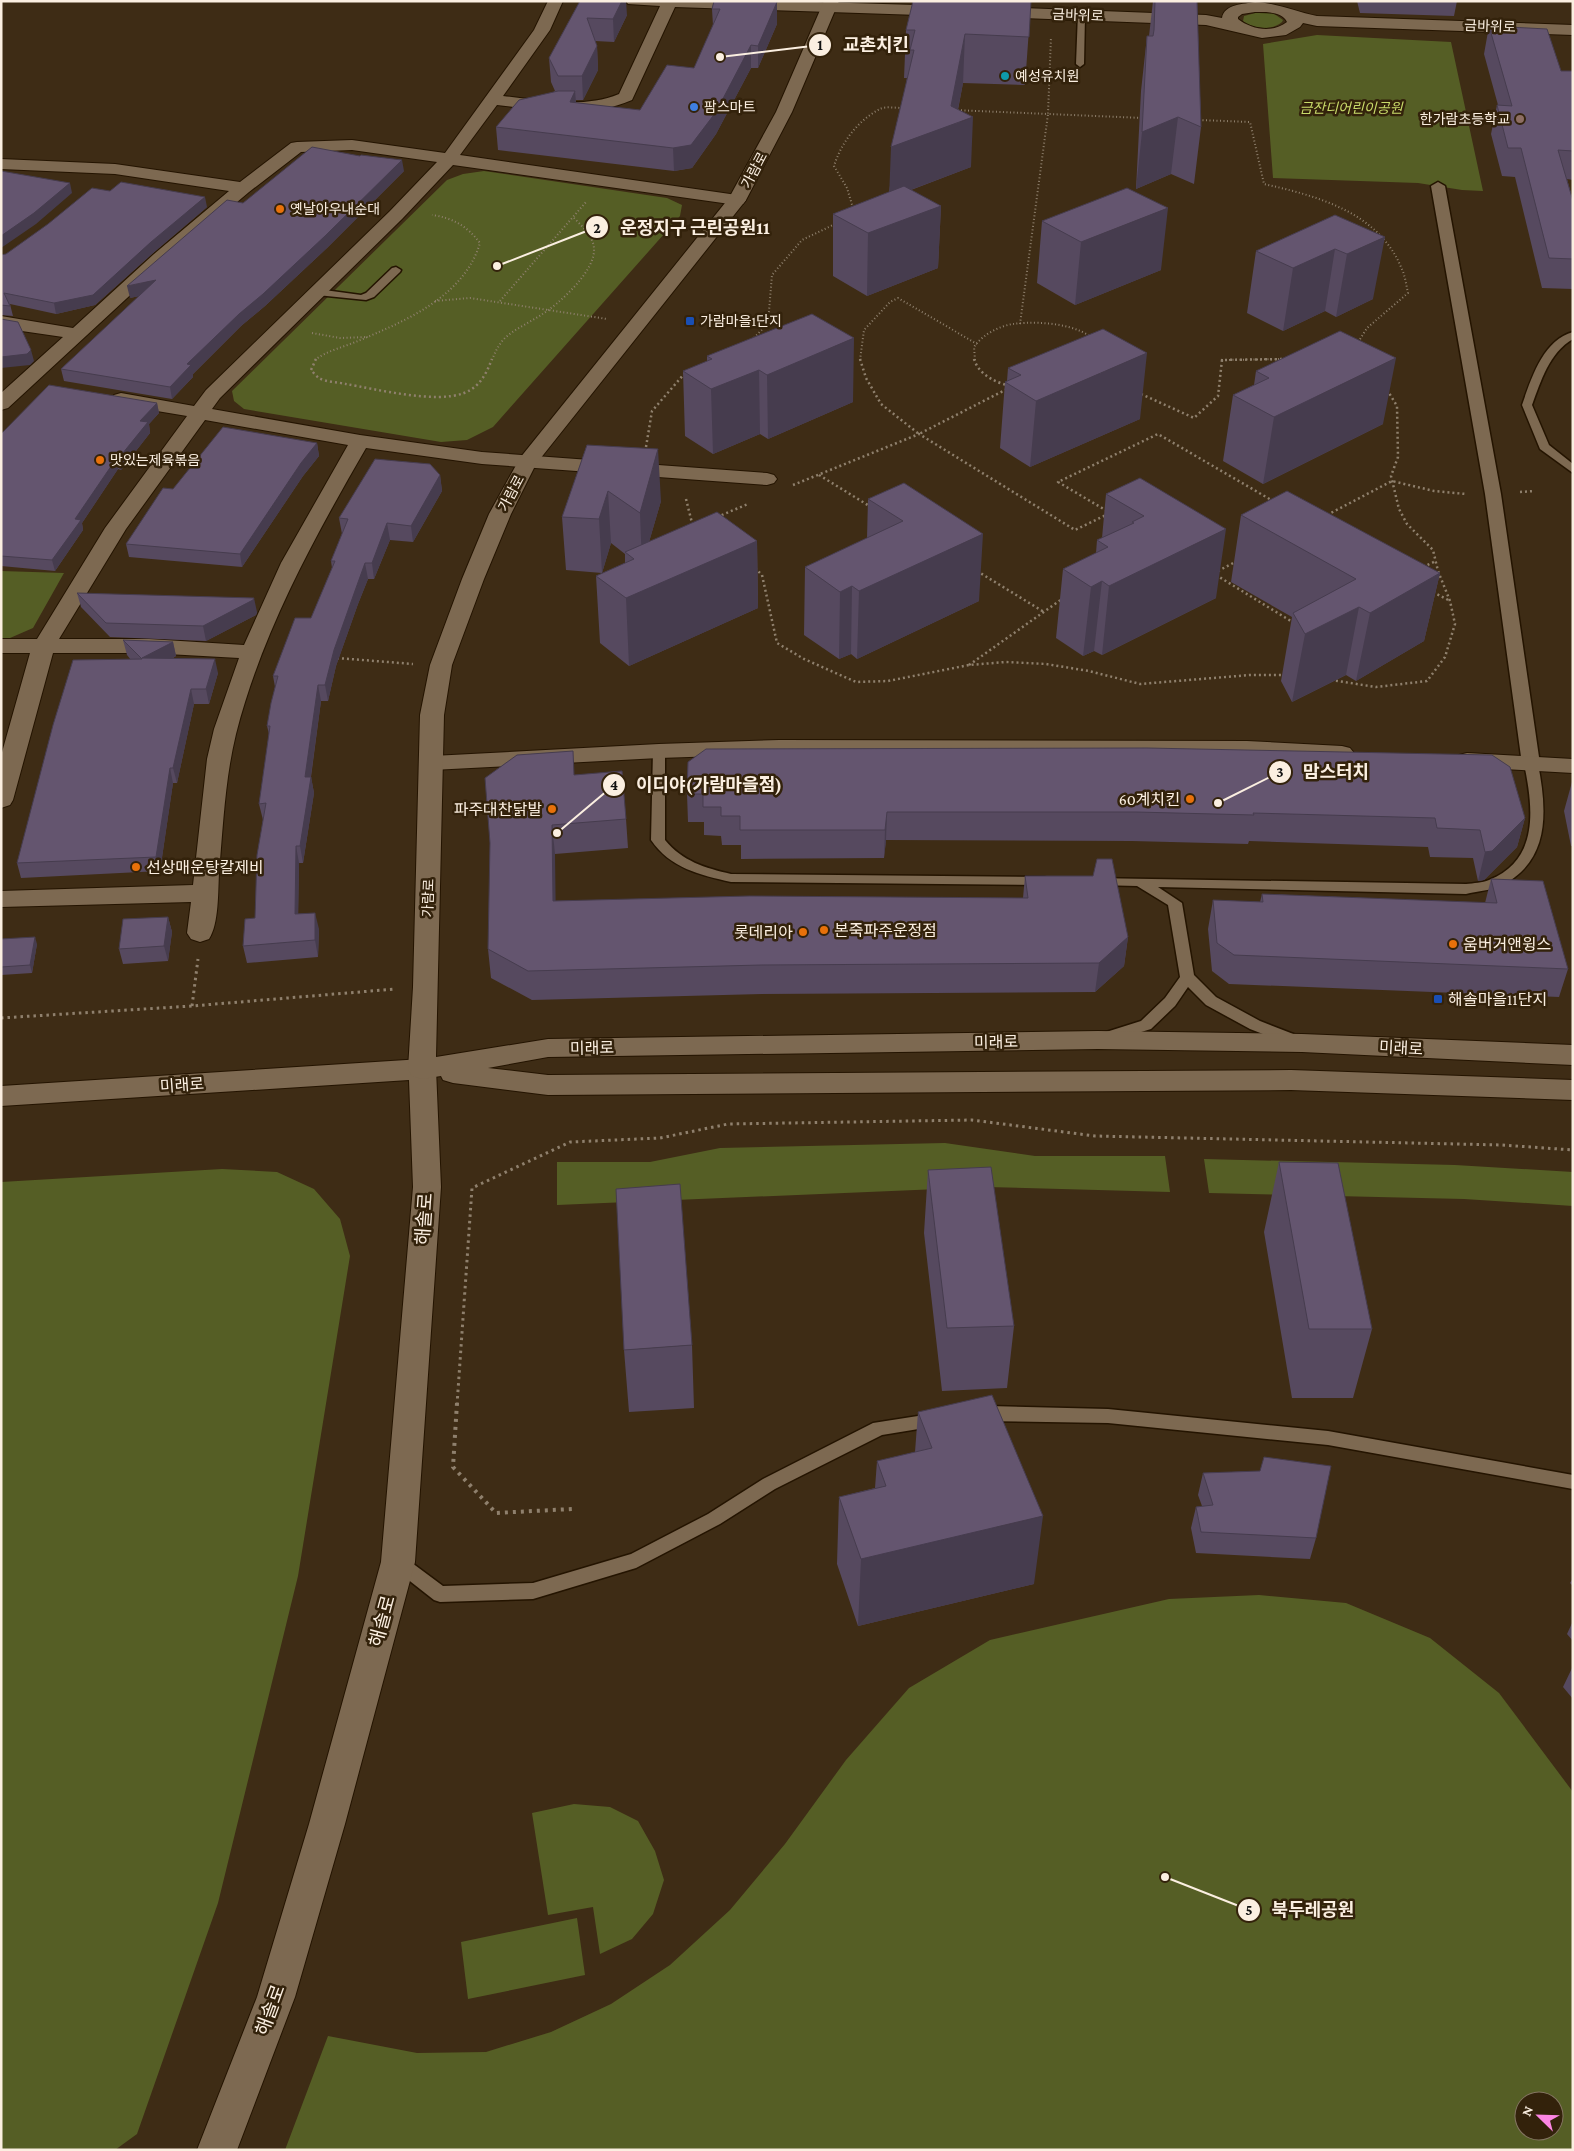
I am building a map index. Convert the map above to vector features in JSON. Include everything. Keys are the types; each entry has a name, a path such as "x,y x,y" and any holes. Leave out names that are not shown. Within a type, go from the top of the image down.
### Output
{"street":[{"path":"1,800 43,647 116,528 213,394 400,210 449,159 542,30 556,1"},
{"name":"금바위로","path":"633,1 831,4 970,12 1232,20 1242,29 1263,33 1284,31 1292,21 1573,30"},
{"path":"493,100 580,108 598,107 626,97 670,2"},
{"name":"가람로","path":"422,1069 426,987 432,715 441,666 473,579 500,514 527,462 737,200 784,112 831,4"},
{"path":"1232,20 1237,10 1260,5 1284,11 1292,21"},
{"path":"1,404 34,385 78,334 160,258 243,188 297,147 352,145 737,200"},
{"path":"1,164 115,169 243,188"},
{"path":"93,187 115,169"},
{"path":"1438,186 1493,494 1531,764"},
{"path":"1,322 78,334"},
{"path":"1,380 34,385"},
{"path":"102,396 360,441 482,458 767,479"},
{"path":"200,933 206,893 212,806 224,734 251,652 284,581 360,441"},
{"path":"1,646 149,646 251,652"},
{"path":"432,763 659,751 779,747 1020,746 1247,748 1365,754"},
{"path":"1443,759 1573,766"},
{"path":"1,899 206,893"},
{"name":"미래로","path":"1,1096 422,1069 548,1048 1098,1040 1302,1043 1573,1056"},
{"name":"미래로","path":"422,1069 548,1084 1291,1080 1573,1090"},
{"name":"해솔로","path":"217,2150 276,1997 327,1824 398,1562 427,1187 422,1069"}],"lane":[{"path":"1080,64 1081,15"},
{"path":"317,292 362,298 370,295 396,270"},
{"path":"1573,335 1565,338 1540,369 1527,405 1544,447 1573,470"},
{"path":"659,751 658,840 674,858 695,869 740,879 766,877 1062,881"},
{"path":"1081,881 1466,888 1490,885 1509,875 1527,857 1536,833 1538,798 1531,764"},
{"path":"1140,882 1175,903 1187,977 1212,1001 1255,1025 1302,1043"},
{"path":"1175,903 1197,882"},
{"path":"1098,1040 1146,1025 1170,1002 1187,977"},
{"path":"398,1562 440,1594 533,1591 636,1560 714,1519 769,1484 879,1428 989,1413 1108,1416 1318,1437 1573,1482"}],"path":[{"path":"1020,324 1048,114 1051,32"},
{"path":"846,214 854,208 847,188 834,166 838,149 858,126 880,108 906,108"},
{"path":"948,110 1144,118"},
{"path":"1192,120 1250,122 1264,184 1299,191 1354,213 1373,226 1390,245 1406,277 1408,293 1401,303 1375,319 1360,335 1355,351"},
{"path":"499,302 603,182"},
{"path":"400,210 450,217 469,228 480,243 474,260 458,282 435,301 408,319 371,337 316,359 311,370 320,379 434,398 462,394 481,383 492,362 494,350 505,337 549,310 568,293 587,270 594,249 588,233 573,217"},
{"path":"751,341 768,324 772,275 802,240 837,223"},
{"path":"435,301 470,298 638,325"},
{"path":"977,344 898,298 890,302 864,330 860,359 866,378 882,404 919,434 1075,530 1110,513 1058,482 1158,434 1276,503"},
{"path":"1020,324 1061,326 1075,329 1097,341 1104,348 1107,369 1077,386 1062,390 1014,386 993,380 977,369 973,358 973,348 982,337 997,328 1020,324"},
{"path":"280,327 340,338 371,337"},
{"path":"1133,391 1194,418 1218,396 1222,360 1290,358"},
{"path":"686,372 652,410 646,447 688,501 694,531"},
{"path":"1099,375 1108,379"},
{"path":"792,486 919,434 1014,386"},
{"path":"1326,679 1376,687 1427,680 1445,657 1455,624 1450,601 1433,550 1407,524 1399,509 1391,476 1398,457 1397,406 1385,386"},
{"path":"818,475 877,510"},
{"path":"1319,519 1392,481 1434,491 1463,494 1534,491"},
{"path":"711,519 756,501"},
{"path":"1240,560 1213,573 1297,625"},
{"path":"1420,568 1436,561"},
{"path":"752,565 762,575 777,643 856,682 888,681 969,665 1006,662 1046,664 1089,671 1140,684 1250,675 1292,676"},
{"path":"977,571 1044,612"},
{"path":"1427,589 1450,601"},
{"path":"969,665 1064,597"},
{"path":"331,658 441,666"},
{"path":"1284,675 1286,667"},
{"path":"192,1006 200,933"},
{"path":"1,1018 192,1006 426,987"},
{"path":"572,1509 496,1513 453,1467 472,1188 570,1142 660,1138 728,1124 972,1120 1095,1136 1502,1144 1573,1150"}],"green space":[{"path":"1259,12 1273,13 1283,20 1278,25 1268,28 1252,26 1243,21 1244,16"},
{"name":"금잔디어린이공원","path":"1317,35 1451,42 1483,191 1462,190 1418,183 1273,178 1263,44"},
{"path":"484,171 667,198 682,205 680,216 493,427 467,440 441,442 244,409 234,401 232,391 447,180 463,174"},
{"path":"1,571 64,573 33,628 10,638 1,638"},
{"path":"945,1143 1035,1156 1165,1156 1170,1192 986,1187 557,1205 557,1162 650,1162 720,1148"},
{"path":"1204,1159 1455,1165 1573,1172 1573,1206 1464,1199 1209,1193"},
{"path":"222,1169 277,1172 314,1189 340,1219 350,1256 298,1576 218,1903 137,2134 115,2150 1,2150 1,1182"},
{"path":"1259,1595 1346,1603 1430,1638 1499,1693 1573,1792 1573,2150 285,2150 328,2036 417,2053 486,2052 551,2032 611,2004 670,1965 730,1910 785,1844 846,1760 909,1688 990,1640 1169,1599"},
{"path":"574,1804 610,1807 638,1821 655,1851 664,1880 653,1914 632,1939 600,1954 593,1907 548,1915 532,1813"},
{"path":"577,1918 585,1975 468,1999 461,1942"}],"building":[{"path":"580,1 622,1 613,19 587,18 597,46 582,76 558,76 549,58"},
{"path":"714,1 777,2 758,46 751,45 716,112 691,145 673,148 496,127 519,100 558,91 575,91 570,102 640,110 667,65 694,68 720,9 712,9"},
{"path":"913,1 1031,1 1029,37 965,34 951,106 973,117 891,147 914,50 910,50 915,30 906,30"},
{"path":"1155,1 1197,1 1201,127 1178,117 1142,132 1147,36 1153,36"},
{"path":"1489,26 1547,29 1561,71 1573,71 1573,151 1558,150 1573,201 1573,259 1549,258 1521,148 1508,148 1497,105 1512,106"},
{"path":"312,147 360,156 402,160 325,236 187,364 191,365 170,387 61,369 156,280 127,286 227,200 243,203"},
{"path":"1,171 70,183 34,213 1,236"},
{"path":"121,182 205,197 151,242 93,295 54,303 4,293 10,306 1,305 1,255 6,254 48,224 92,188 110,191"},
{"path":"904,186 941,206 868,233 833,214"},
{"path":"1127,188 1168,208 1081,242 1042,221"},
{"path":"1335,215 1385,237 1347,254 1335,249 1293,268 1256,251"},
{"path":"812,314 854,338 767,375 759,370 711,389 683,371 712,359 707,356"},
{"path":"1,319 18,322 31,350 27,354 1,357"},
{"path":"1103,329 1147,353 1036,401 1005,382 1021,375 1008,368"},
{"path":"1340,331 1396,358 1274,417 1233,395 1269,378 1256,371"},
{"path":"49,385 157,403 140,421 148,422 118,459 116,459 75,519 81,520 52,560 1,556 1,434"},
{"path":"223,427 317,443 301,463 240,554 126,544 163,488 173,489"},
{"path":"587,445 658,449 640,513 608,491 599,519 562,517"},
{"path":"375,459 430,464 440,475 411,526 387,523 372,563 365,563 334,650 325,685 318,685 305,777 311,777 300,846 296,846 295,914 315,913 315,940 243,946 245,919 255,918 257,855 266,803 259,804 270,726 267,726 278,676 273,676 295,618 311,618 335,561 331,561 348,519 339,518"},
{"path":"1140,478 1226,529 1109,586 1102,581 1091,587 1063,569 1108,547 1097,540 1134,523 1132,522 1144,516 1106,494"},
{"path":"904,483 983,534 859,591 852,586 840,592 805,567 903,521 868,499"},
{"path":"1287,491 1440,573 1370,613 1359,607 1305,634 1293,613 1356,579 1241,515"},
{"path":"717,512 757,541 626,598 596,576 634,559 625,552"},
{"path":"77,593 254,598 203,626 106,623"},
{"path":"123,640 173,642 142,658 215,659 206,689 191,689 173,768 170,768 156,857 17,863 53,725 73,660 142,659"},
{"path":"1147,748 1492,755 1510,767 1525,818 1492,851 1485,852 1480,830 1437,828 1435,818 1253,813 1254,815 1136,812 887,812 885,830 740,830 740,816 721,816 721,807 703,807 703,794 687,794 688,762 706,749"},
{"path":"573,751 574,775 622,771 626,819 552,825 553,901 749,896 1028,898 1025,876 1093,876 1097,859 1112,859 1128,937 1099,963 761,965 528,971 488,949 490,843 485,778 517,755"},
{"path":"1491,879 1543,881 1568,969 1234,955 1217,943 1213,900 1263,902 1262,894 1497,903"},
{"path":"168,917 164,946 119,949 123,919"},
{"path":"35,937 30,965 1,967 1,939"},
{"path":"1279,1162 1338,1163 1372,1329 1309,1329"},
{"path":"991,1167 1014,1326 947,1328 928,1170"},
{"path":"680,1184 692,1345 624,1350 616,1189"},
{"path":"992,1395 1043,1516 861,1559 839,1497 886,1486 877,1461 932,1448 918,1412"},
{"path":"1264,1457 1331,1466 1316,1538 1201,1532 1196,1507 1213,1505 1203,1473 1260,1471"}],"place":[{"name":"교촌치킨","path":"720,57"},
{"name":"예성유치원","path":"1005,76"},
{"name":"팜스마트","path":"694,107"},
{"name":"한가람초등학교","path":"1520,119"},
{"name":"옛날아우내순대","path":"280,209"},
{"name":"운정지구 근린공원11","path":"497,266"},
{"name":"가람마을1단지","path":"690,321"},
{"name":"맛있는제육볶음","path":"100,460"},
{"name":"60계치킨","path":"1190,799"},
{"name":"맘스터치","path":"1218,803"},
{"name":"파주대찬닭발","path":"552,809"},
{"name":"이디야(가람마을점)","path":"557,833"},
{"name":"선상매운탕칼제비","path":"136,867"},
{"name":"본죽파주운정점","path":"824,930"},
{"name":"롯데리아","path":"803,932"},
{"name":"움버거앤윙스","path":"1453,944"},
{"name":"해솔마을11단지","path":"1438,999"},
{"name":"북두레공원","path":"1165,1877"}]}
